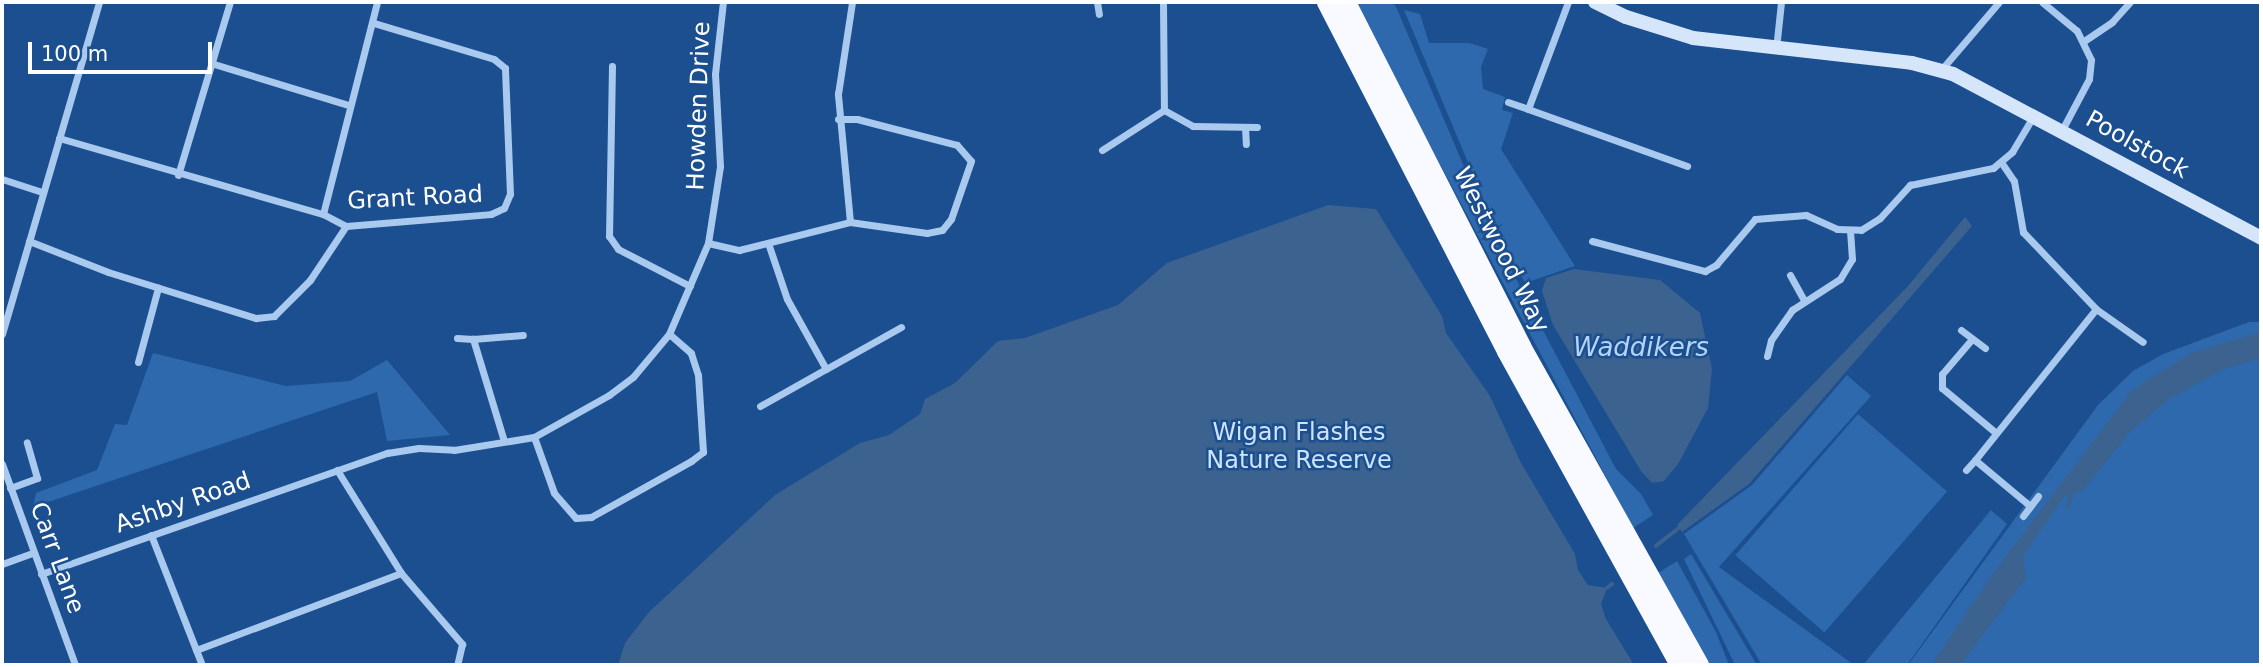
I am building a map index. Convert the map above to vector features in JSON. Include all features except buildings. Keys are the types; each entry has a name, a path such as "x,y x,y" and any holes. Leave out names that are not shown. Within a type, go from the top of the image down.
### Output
{"highway":[{"name":"Westwood Way","path":"1326,2 1506,351 1679,665"},
{"name":"Westwood Way","path":"1346,2 1521,346 1699,665"}],"main road":[{"name":"Poolstock","path":"1595,2 1658,28 1776,50 1874,58 1941,70 1991,91 2261,238"}],"street":[{"path":"2,334 99,2"},
{"path":"178,175 214,64 230,2"},
{"path":"323,214 348,105 374,23 377,2"},
{"name":"Howden Drive","path":"337,470 387,453 419,448 454,450 534,437 610,395 633,377 669,334 708,243 720,166 715,74 723,2"},
{"path":"850,222 838,119 852,2"},
{"path":"1097,2 1099,15"},
{"path":"1163,2 1164,110"},
{"path":"1528,109 1568,2"},
{"path":"1776,50 1781,2"},
{"path":"1941,70 1999,2"},
{"path":"2042,2 2084,41 2091,60 2089,79 2062,130"},
{"path":"2084,41 2112,22 2130,2"},
{"name":"Grant Road","path":"59,138 178,175 323,214 346,226 491,214 504,208 510,194 505,68 494,59 374,23"},
{"path":"214,64 348,105"},
{"path":"612,66 609,236 618,249 690,286"},
{"path":"1508,102 1687,166"},
{"path":"1164,110 1193,126 1257,127"},
{"path":"1102,150 1164,110"},
{"path":"1592,242 1705,271 1716,265 1755,219 1806,215 1850,231 1872,225 1910,185 1981,172 2001,162 2012,152 2034,115"},
{"path":"708,243 739,250 850,222 928,233 942,230 951,219 971,161 957,145 857,119 838,119"},
{"path":"1245,127 1246,144"},
{"path":"2001,162 2014,181 2023,232 2096,309 2143,342"},
{"path":"2,179 42,192"},
{"path":"29,241 158,288 256,318 274,316 324,263 346,226"},
{"path":"1767,356 1768,339 1804,300 1840,279 1852,259 1850,231"},
{"path":"768,243 787,299 826,369"},
{"path":"1790,275 1804,300"},
{"path":"138,362 158,288"},
{"path":"1966,470 2096,309"},
{"path":"760,406 901,327"},
{"path":"1961,330 1985,348"},
{"path":"534,437 554,493 576,518 591,517 703,452 698,375 691,353 669,334"},
{"path":"457,338 523,335"},
{"path":"473,339 504,441"},
{"path":"1972,339 1942,374 1942,388 1996,432"},
{"path":"10,488 37,478 27,442"},
{"path":"1975,460 2030,506"},
{"name":"Carr Lane","path":"2,464 75,665"},
{"path":"337,470 401,573 462,644 457,665"},
{"name":"Ashby Road","path":"41,573 337,470"},
{"path":"2023,516 2038,496"},
{"path":"151,535 202,665"},
{"path":"2,564 33,553"},
{"path":"196,650 401,573"}],"shaded area":[{"path":"1354,2 1393,2 1397,9 1493,235 1616,469 1641,494 1653,515 1633,528"},
{"path":"1404,10 1420,14 1429,43 1469,43 1488,49 1481,67 1483,89 1505,97 1502,110 1513,113 1501,149 1575,266 1525,283 1496,229"},
{"path":"2249,322 2261,322 2261,665 1908,665 2098,405 2133,371 2163,354"},
{"path":"153,353 286,386 350,381 387,360 450,435 387,441 377,392 33,507 36,493 97,470 115,424 127,425"},
{"path":"1847,375 1871,396 1719,567 1854,665 1762,665 1684,534 1752,485"},
{"path":"1858,414 1947,491 1824,633 1735,555"},
{"path":"1991,510 2007,524 1907,665 1863,665"},
{"path":"1691,554 1757,665 1735,665 1684,559"},
{"path":"1677,561 1716,632 1729,665 1707,665 1658,573"}],"water":[{"name":"Wigan Flashes Nature Reserve","path":"1328,205 1376,209 1442,316 1446,333 1490,396 1521,463 1575,554 1578,570 1588,585 1607,588 1601,604 1606,619 1634,665 618,665 625,643 649,612 775,495 860,443 889,435 920,414 925,399 955,383 998,341 1025,338 1118,305 1167,263"},
{"path":"1965,217 1972,226 1749,484 1682,532 1677,525 1908,286"},
{"name":"Waddikers","path":"1574,269 1660,280 1700,313 1712,369 1708,408 1678,464 1664,481 1652,483 1641,471 1553,325 1542,291 1546,278"},
{"path":"2261,332 2261,358 2224,369 2169,399 2132,430 2083,490 2064,497 2023,556 2026,578 1960,665 1931,665 1992,575 2132,390 2191,353"}],"waterway":[{"path":"2068,507 2073,490"},
{"path":"1656,546 1679,528"},
{"path":"1607,588 1612,584"}]}
